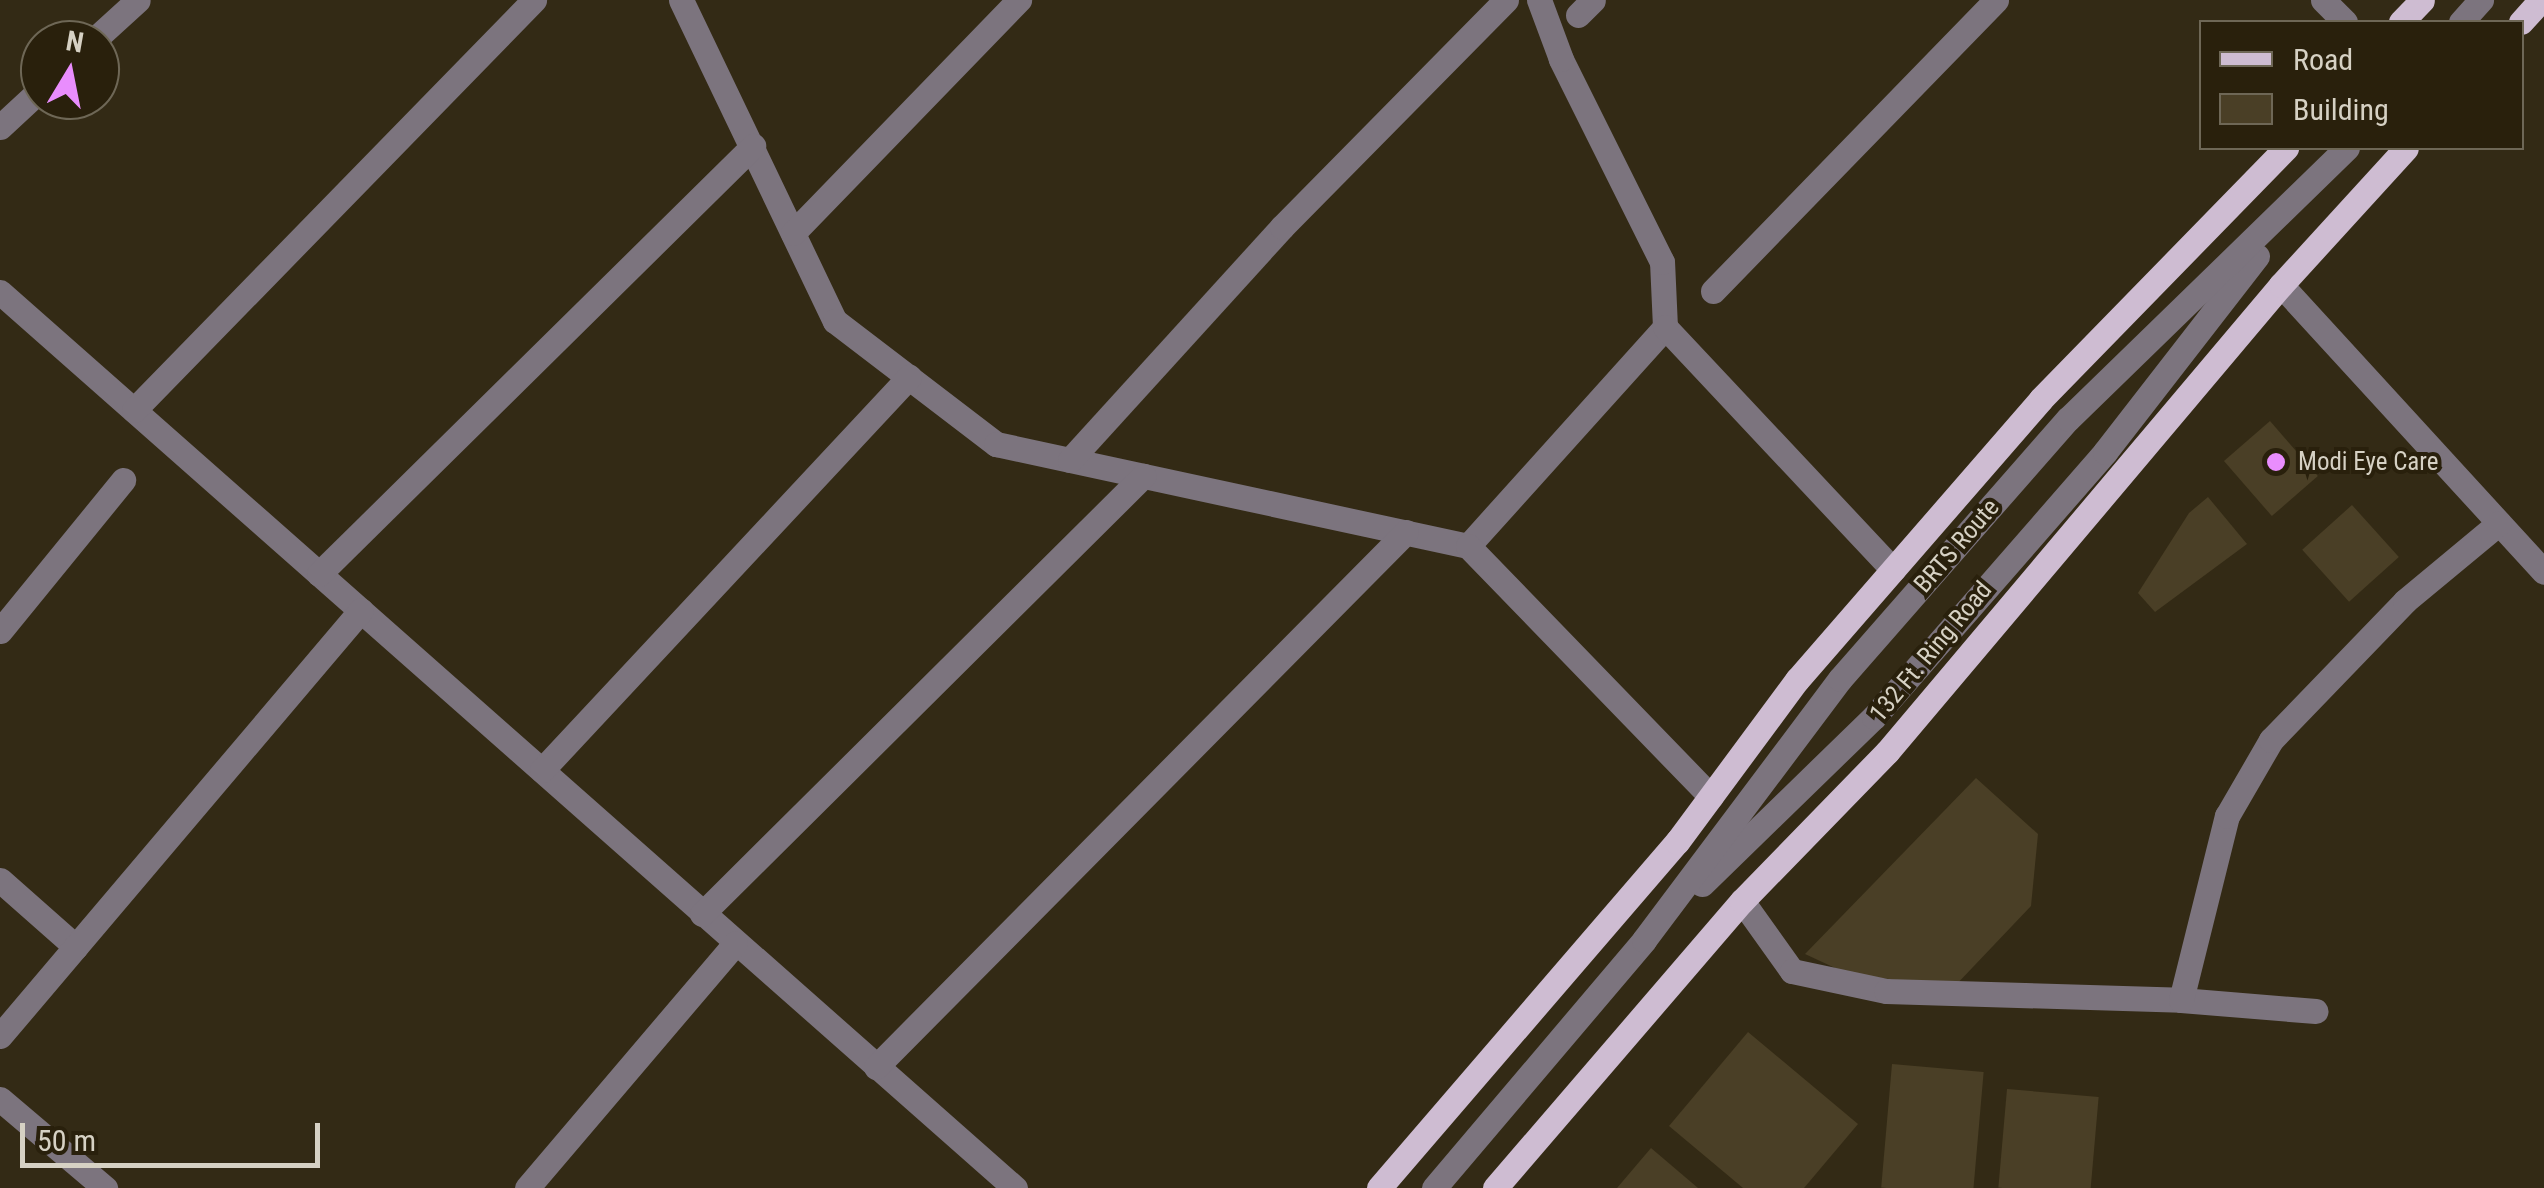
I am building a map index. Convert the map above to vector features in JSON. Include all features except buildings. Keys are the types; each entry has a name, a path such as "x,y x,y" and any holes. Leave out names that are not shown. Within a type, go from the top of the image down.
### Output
{"main road":[{"path":"2403,20 2422,0"},
{"path":"2522,20 2541,0"},
{"path":"1379,1188 1677,842 1797,680 2040,399 2284,150"},
{"name":"132 Ft. Ring Road","path":"1494,1188 1742,901 1887,752 2281,285 2404,150"}],"street":[{"path":"116,20 138,0"},
{"path":"134,410 534,0"},
{"path":"681,0 834,321 996,444 1468,546 1711,797"},
{"path":"793,233 1019,0"},
{"path":"1070,460 1282,227 1506,0"},
{"path":"1538,0 1561,59 1662,262 1665,327 1893,570"},
{"path":"1714,291 1996,0"},
{"path":"2323,0 2344,20"},
{"path":"2463,20 2482,0"},
{"path":"0,127 20,108"},
{"path":"318,574 752,146"},
{"name":"BRTS Route","path":"1434,1188 1644,940 1840,680 2068,419 2345,150"},
{"name":"BRTS Route","path":"1644,940 1874,717 2105,452 2310,188"},
{"path":"2281,285 2544,572"},
{"path":"0,292 734,944 1015,1188"},
{"path":"1468,546 1665,327"},
{"path":"542,770 909,377"},
{"path":"702,914 1143,476"},
{"path":"0,631 123,480"},
{"path":"2181,1000 2228,816 2270,740 2405,602 2500,523"},
{"path":"876,1066 1406,532"},
{"path":"0,1036 361,610"},
{"path":"0,880 76,947"},
{"path":"1742,901 1792,971 1886,991 2181,1000 2316,1011"},
{"path":"527,1188 734,944"},
{"path":"0,1099 106,1188"}],"place":[{"name":"Modi Eye Care","path":"2276,462"}]}
